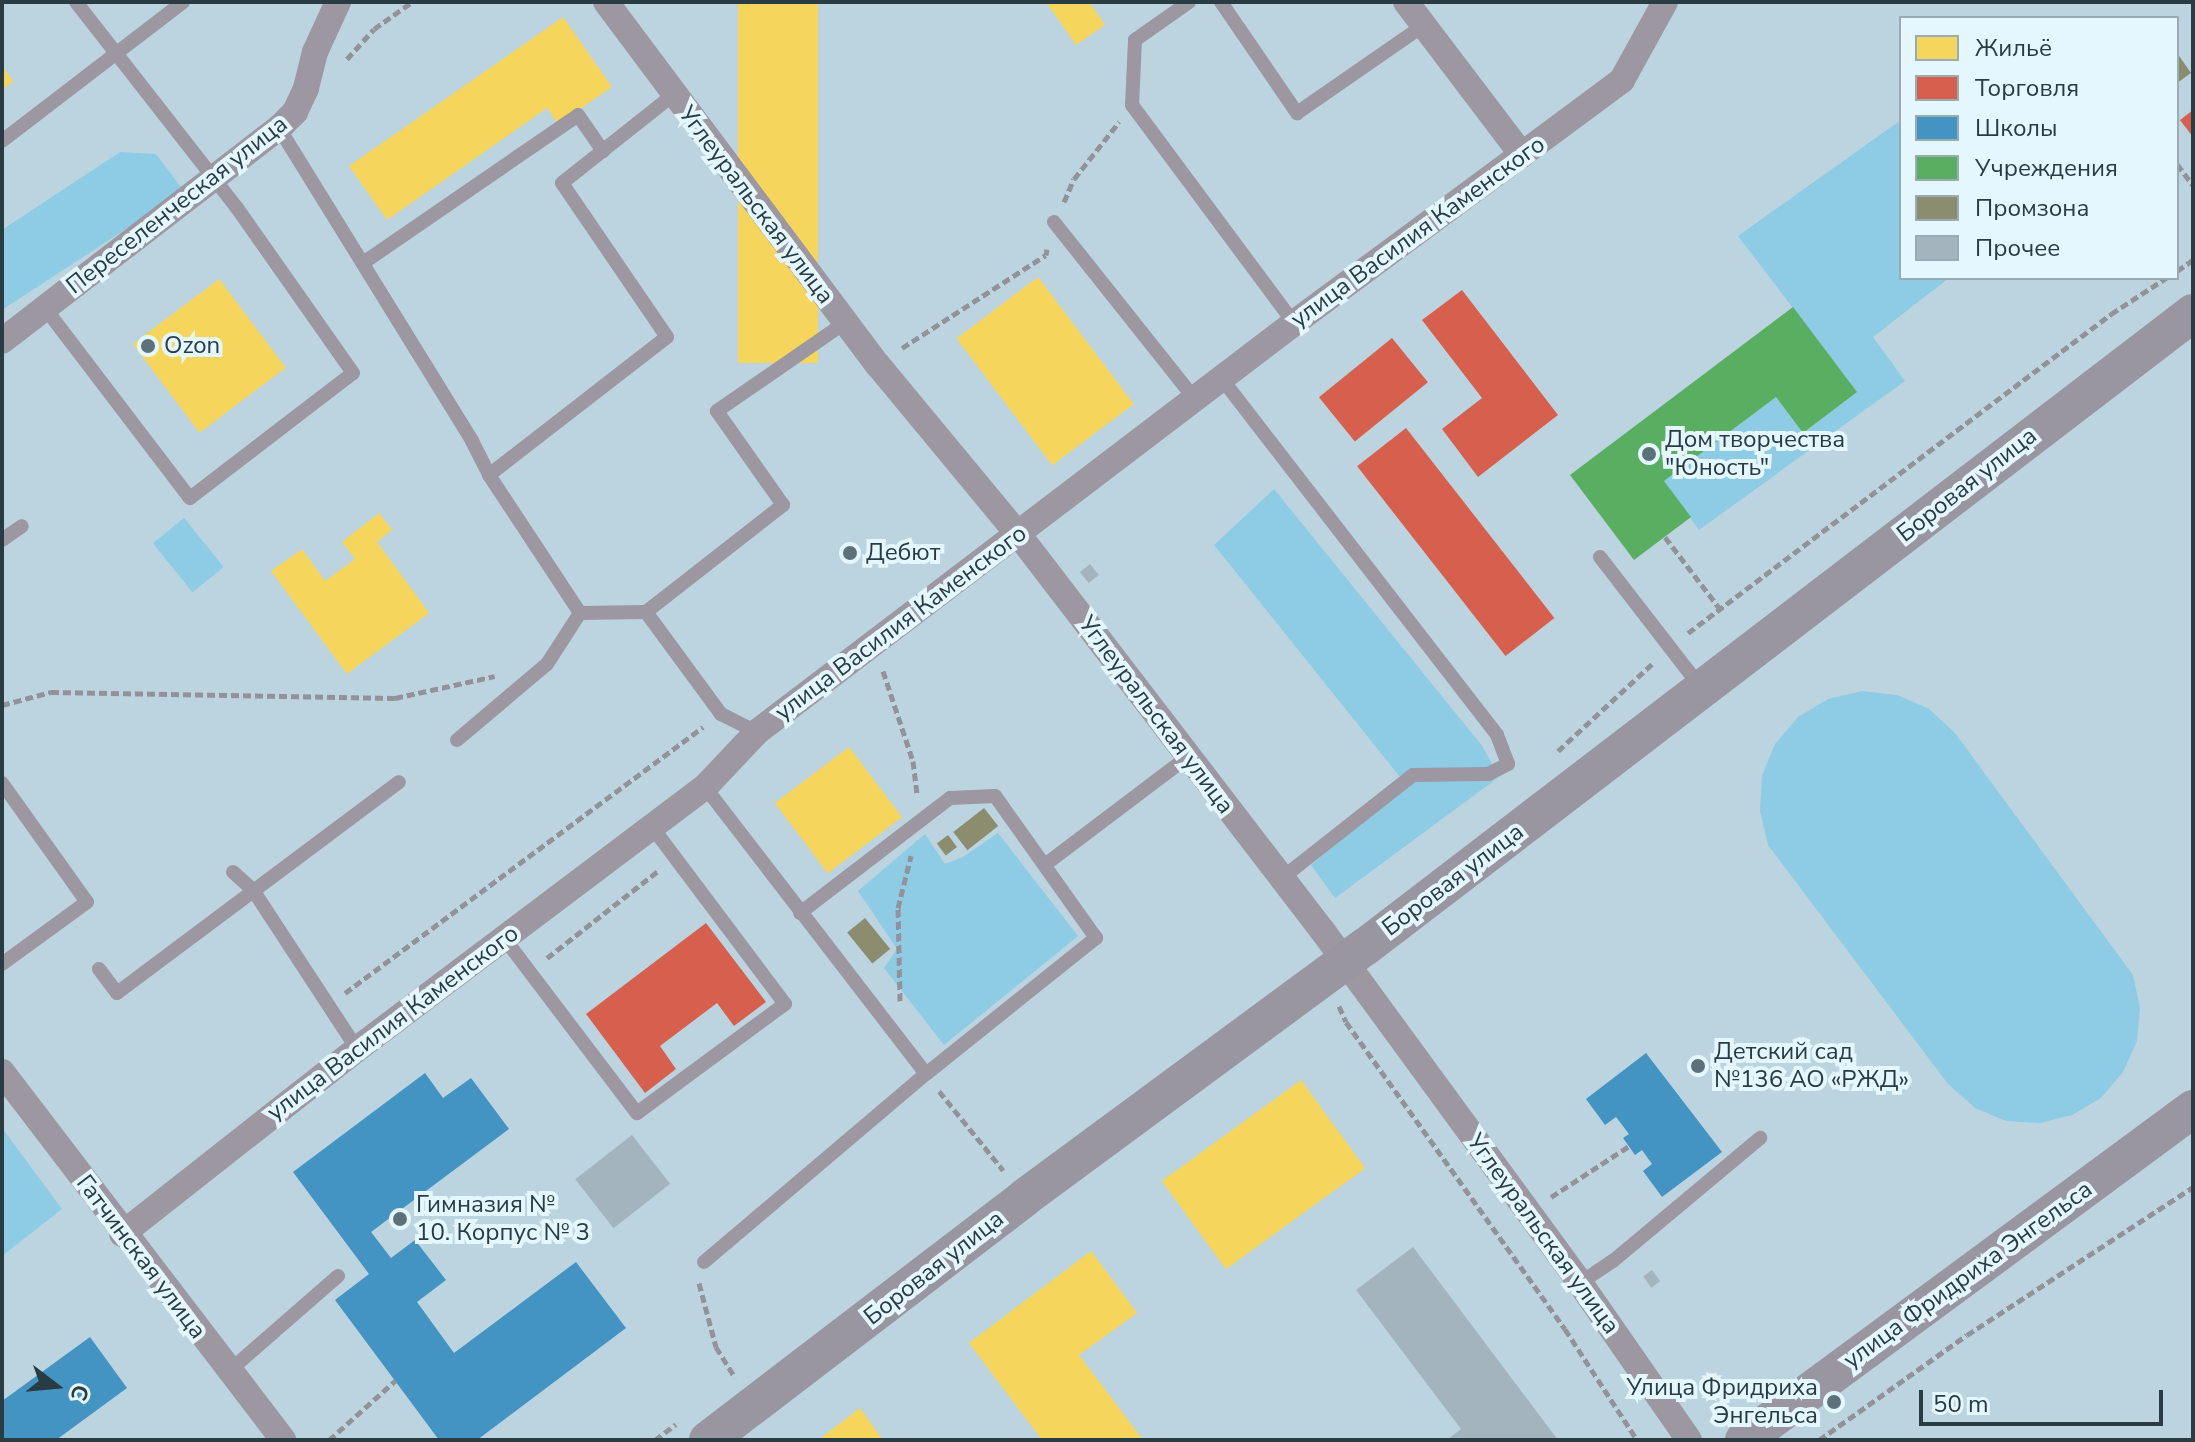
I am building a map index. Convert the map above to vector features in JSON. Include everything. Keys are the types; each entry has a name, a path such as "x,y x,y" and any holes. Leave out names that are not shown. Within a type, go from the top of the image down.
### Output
{"main road":[{"name":"Боровая улица","path":"693,1431 1024,1198 1335,969 2193,313"},
{"name":"улица Фридриха Энгельса","path":"1744,1440 2193,1109"}],"street":[{"name":"Переселенческая улица","path":"2,341 279,128 295,112 306,88 315,52 338,2"},
{"name":"Углеуральская улица","path":"606,2 878,365 1018,534 1282,878 1335,969 1580,1283 1689,1440"},
{"path":"1406,2 1522,155"},
{"name":"улица Василия Каменского","path":"122,1234 357,1049 705,787 757,732 1294,323 1622,80 1663,3"},
{"name":"Гатчинская улица","path":"2,1072 122,1234 283,1440"}],"lane":[{"path":"45,308 190,498 353,373 214,178 76,2"},
{"path":"2,141 183,2"},
{"path":"1189,2 1135,40 1132,105 1294,323"},
{"path":"1221,2 1297,113 1424,25"},
{"path":"489,475 667,337 562,183 673,95"},
{"path":"363,263 578,115 603,151"},
{"path":"279,128 472,441 489,475 580,613"},
{"path":"1054,222 1195,399"},
{"path":"580,613 646,612 783,505 717,411 846,322"},
{"path":"1222,379 1497,735 1508,764 1488,774 1413,775 1282,878"},
{"path":"2,540 22,526"},
{"path":"1600,557 1702,689"},
{"path":"646,612 721,714 757,732"},
{"path":"457,740 547,664 580,613"},
{"path":"1046,864 1189,756"},
{"path":"99,969 117,993 399,782"},
{"path":"2,783 87,902 2,964"},
{"path":"705,787 926,1074"},
{"path":"704,1262 926,1074 1096,938 995,796 950,798 800,913"},
{"path":"504,938 637,1113 785,1004 652,827"},
{"path":"233,872 253,890 357,1049"},
{"path":"1580,1283 1613,1261 1760,1138"},
{"path":"228,1372 338,1276"}],"path":[{"path":"878,365 1046,255 1054,222 1074,179 1132,105"},
{"path":"2179,167 2193,185"},
{"path":"1548,761 1671,646 2111,314 2163,280"},
{"path":"1665,537 1720,609"},
{"path":"2,705 51,692 395,698 547,664"},
{"path":"328,1005 721,714"},
{"path":"530,972 675,858"},
{"path":"1335,969 1346,1022 1557,1317 1637,1440"},
{"path":"926,1074 1004,1172"},
{"path":"1547,1199 1629,1146"},
{"path":"992,1181 1017,1162"},
{"path":"1819,1440 1967,1335 2193,1187"},
{"path":"704,1262 698,1287 716,1347 736,1378"},
{"path":"724,1387 748,1369"},
{"path":"329,1440 395,1381"},
{"path":"655,1440 693,1431"}],"shaded area":[{"path":"1899,121 1899,280 1946,280 1873,337 1905,381 1699,530 1664,481 1776,397 1803,433 1857,392 1738,236"},
{"path":"120,152 156,154 184,191 2,310 2,230"},
{"path":"1274,489 1483,747 1499,777 1335,898 1311,865 1402,790 1400,777 1214,545"},
{"path":"184,518 224,567 193,592 153,543"},
{"path":"1862,691 1897,695 1929,709 1955,733 2133,975 2140,1008 2137,1041 2123,1072 2101,1098 2072,1115 2040,1123 2006,1121 1975,1108 1948,1084 1768,845 1760,811 1762,776 1775,744 1798,717 1828,699"},
{"path":"998,833 1078,936 944,1045 884,968 897,949 858,891 925,834 945,864 963,857"},
{"path":"2,1128 62,1209 2,1256"}],"building: Жильё":[{"path":"738,2 818,2 818,363 738,363"},
{"path":"1046,2 1089,2 1105,25 1076,45"},
{"path":"563,17 612,87 558,124 547,108 387,220 349,166"},
{"path":"2,66 13,81 2,90"},
{"path":"1038,277 1134,404 1052,465 957,338"},
{"path":"219,279 286,368 200,433 133,344"},
{"path":"379,513 392,530 377,542 429,613 347,674 271,571 302,549 325,581 355,559 342,542"},
{"path":"849,747 902,817 828,873 775,803"},
{"path":"1301,1080 1365,1168 1226,1269 1162,1181"},
{"path":"1091,1251 1137,1313 1079,1355 1143,1440 1042,1440 969,1343"},
{"path":"860,1408 883,1440 818,1440"}],"building: Торговля":[{"path":"2193,110 2193,137 2180,120"},
{"path":"1462,290 1558,415 1478,477 1442,429 1482,398 1422,320"},
{"path":"1392,338 1428,382 1355,441 1319,397"},
{"path":"1406,428 1554,618 1506,656 1357,466"},
{"path":"706,923 766,1002 734,1026 717,1003 660,1046 676,1069 645,1093 586,1014"}],"building: Школы":[{"path":"1646,1053 1722,1152 1662,1197 1643,1171 1652,1164 1642,1150 1635,1155 1623,1138 1629,1134 1616,1117 1605,1125 1586,1099"},
{"path":"425,1073 443,1098 471,1078 509,1129 371,1232 391,1258 415,1240 446,1280 417,1302 454,1353 576,1262 626,1328 477,1440 439,1440 335,1300 369,1274 293,1172"},
{"path":"90,1337 127,1388 56,1440 2,1440 2,1401"}],"building: Учреждения":[{"name":"Дом творчества \"Юность\"","path":"1793,307 1857,392 1803,433 1776,397 1664,481 1691,517 1634,560 1570,475"}],"building: Промзона":[{"path":"2179,56 2191,73 2179,82"},
{"path":"984,808 998,826 967,850 953,832"},
{"path":"948,835 957,847 946,855 937,843"},
{"path":"865,918 890,949 872,964 847,932"}],"building: Прочее":[{"path":"1090,564 1099,575 1089,583 1080,572"},
{"path":"632,1135 670,1184 613,1228 575,1179"},
{"path":"1413,1247 1558,1440 1447,1440 1461,1429 1356,1290"},
{"path":"1652,1270 1660,1281 1651,1288 1643,1276"}],"place":[{"name":"Ozon","path":"148,346"},
{"name":"Дом творчества \"Юность\"","path":"1649,454"},
{"name":"Дебют","path":"850,553"},
{"name":"Детский сад №136 АО «РЖД»","path":"1698,1066"},
{"name":"Гимназия № 10. Корпус № 3","path":"400,1219"},
{"name":"Улица Фридриха Энгельса","path":"1834,1402"}]}
